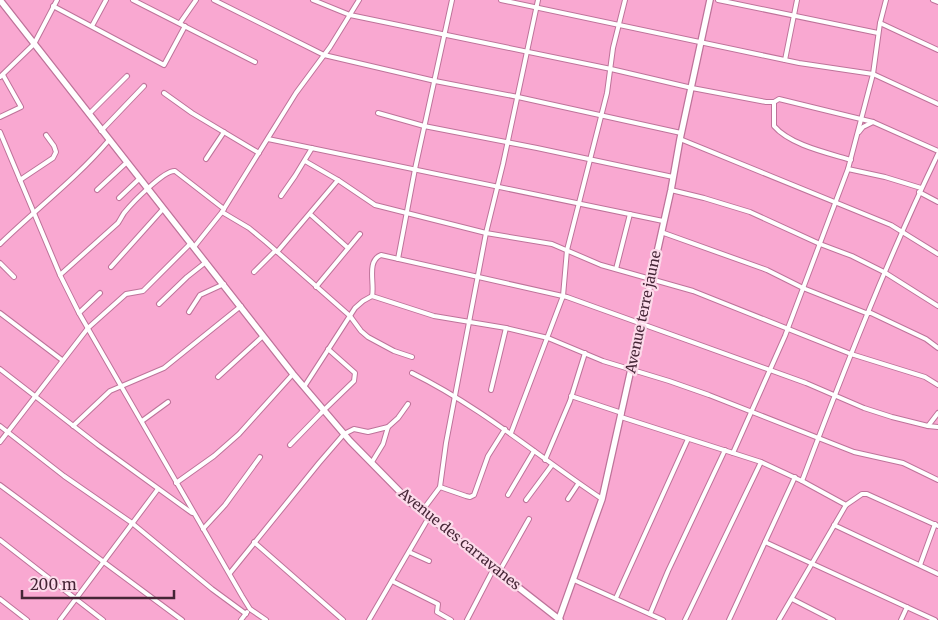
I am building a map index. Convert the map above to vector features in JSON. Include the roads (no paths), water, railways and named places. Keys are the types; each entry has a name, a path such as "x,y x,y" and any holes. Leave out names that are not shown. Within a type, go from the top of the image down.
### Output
{"street":[{"name":"Avenue des carravanes","path":"0,0 293,374 344,434 411,503 560,620"},
{"path":"0,117 21,107 2,76 34,44 57,0"},
{"path":"92,26 106,0"},
{"path":"133,0 255,62"},
{"path":"180,23 196,0"},
{"path":"214,0 324,55 435,81 518,97 681,136 835,203 891,225 938,254"},
{"path":"313,0 350,15 611,69 692,88 774,102 779,99 785,99 862,118 938,152 866,313 802,481"},
{"path":"0,442 88,328 126,294 144,291 193,245 223,211 296,93 324,55 360,0"},
{"path":"398,259 415,169 452,0"},
{"path":"501,0 785,60 873,74 938,104"},
{"path":"422,511 440,487 446,443 486,232 508,143 538,0"},
{"path":"511,433 563,296 567,250 601,116 611,69 613,48 625,0"},
{"name":"Avenue terre jaune","path":"560,620 602,499 671,190 710,0"},
{"path":"718,0 878,33"},
{"path":"785,60 797,0"},
{"path":"733,453 788,328 848,169 873,74 878,33 886,0"},
{"path":"934,0 938,2"},
{"path":"53,6 164,65 185,26"},
{"path":"880,24 938,50"},
{"path":"89,114 127,76"},
{"path":"101,130 144,86"},
{"path":"164,94 259,153"},
{"path":"774,102 774,126 780,133 801,144 851,160"},
{"path":"378,113 424,126 673,177"},
{"path":"858,133 863,127 873,122"},
{"path":"0,132 60,274 79,313 250,609 266,620"},
{"path":"206,159 224,132"},
{"path":"20,180 53,158 56,152 46,134"},
{"path":"268,139 663,221"},
{"path":"0,244 71,181 109,140"},
{"path":"281,196 312,148"},
{"path":"305,161 375,205 486,232 552,244 616,269 693,291 851,354 916,373 938,385"},
{"path":"97,190 126,163"},
{"path":"848,169 885,177 920,190 938,202"},
{"path":"60,274 118,223 123,214 148,189 170,171 175,171 223,211 249,228 276,251 350,316 361,331 376,342 412,357"},
{"path":"119,198 139,179"},
{"path":"254,272 310,214 338,180"},
{"path":"671,190 750,212 820,244 852,256 884,272 938,306"},
{"path":"111,267 163,209"},
{"path":"310,214 348,248"},
{"path":"616,269 630,214"},
{"path":"661,232 767,270 804,288 866,313 871,313 906,328 938,348"},
{"path":"316,287 360,234"},
{"path":"304,387 350,316 363,301 372,296 374,289 371,273 373,264 377,257 382,255 563,296 883,414 938,427"},
{"path":"159,304 206,262"},
{"path":"0,263 14,277"},
{"path":"189,312 200,295 224,284"},
{"path":"79,313 100,294"},
{"path":"372,296 434,316 506,328 548,338 630,370 669,380 854,452 903,463 938,480"},
{"path":"73,426 110,391 164,368 240,306"},
{"path":"0,313 62,360"},
{"path":"491,390 506,328"},
{"path":"218,378 263,336"},
{"path":"290,445 356,378 355,373 328,349"},
{"path":"545,460 586,353"},
{"path":"0,369 73,426 194,515"},
{"path":"412,373 435,384 505,429 578,484 602,499"},
{"path":"176,483 214,456 239,434 293,374"},
{"path":"571,396 688,439 761,462 795,477 846,505"},
{"path":"142,421 168,402"},
{"path":"372,462 383,444 388,428 408,404"},
{"path":"928,426 938,413"},
{"path":"0,426 64,476 132,524 246,614"},
{"path":"230,573 318,463 344,434 354,429 368,432 388,428"},
{"path":"440,487 470,497 474,495 488,456 505,429"},
{"path":"616,598 688,439"},
{"path":"650,614 668,571 725,450"},
{"path":"508,495 534,451"},
{"path":"203,528 225,505 260,457"},
{"path":"685,620 761,462"},
{"path":"526,500 552,465"},
{"path":"729,620 795,477"},
{"path":"568,499 578,484"},
{"path":"0,485 182,620"},
{"path":"60,620 158,489"},
{"path":"779,620 846,505 862,494 867,494 936,525 920,565"},
{"path":"369,620 429,517"},
{"path":"467,620 529,519"},
{"path":"834,525 938,574"},
{"path":"0,540 103,620"},
{"path":"254,542 343,620"},
{"path":"765,542 934,620"},
{"path":"409,552 429,561"},
{"path":"574,580 663,620"},
{"path":"392,581 438,604 437,612 451,620"},
{"path":"0,599 28,620"},
{"path":"792,599 833,620"},
{"path":"901,620 907,607"},
{"path":"241,620 250,609"}]}
